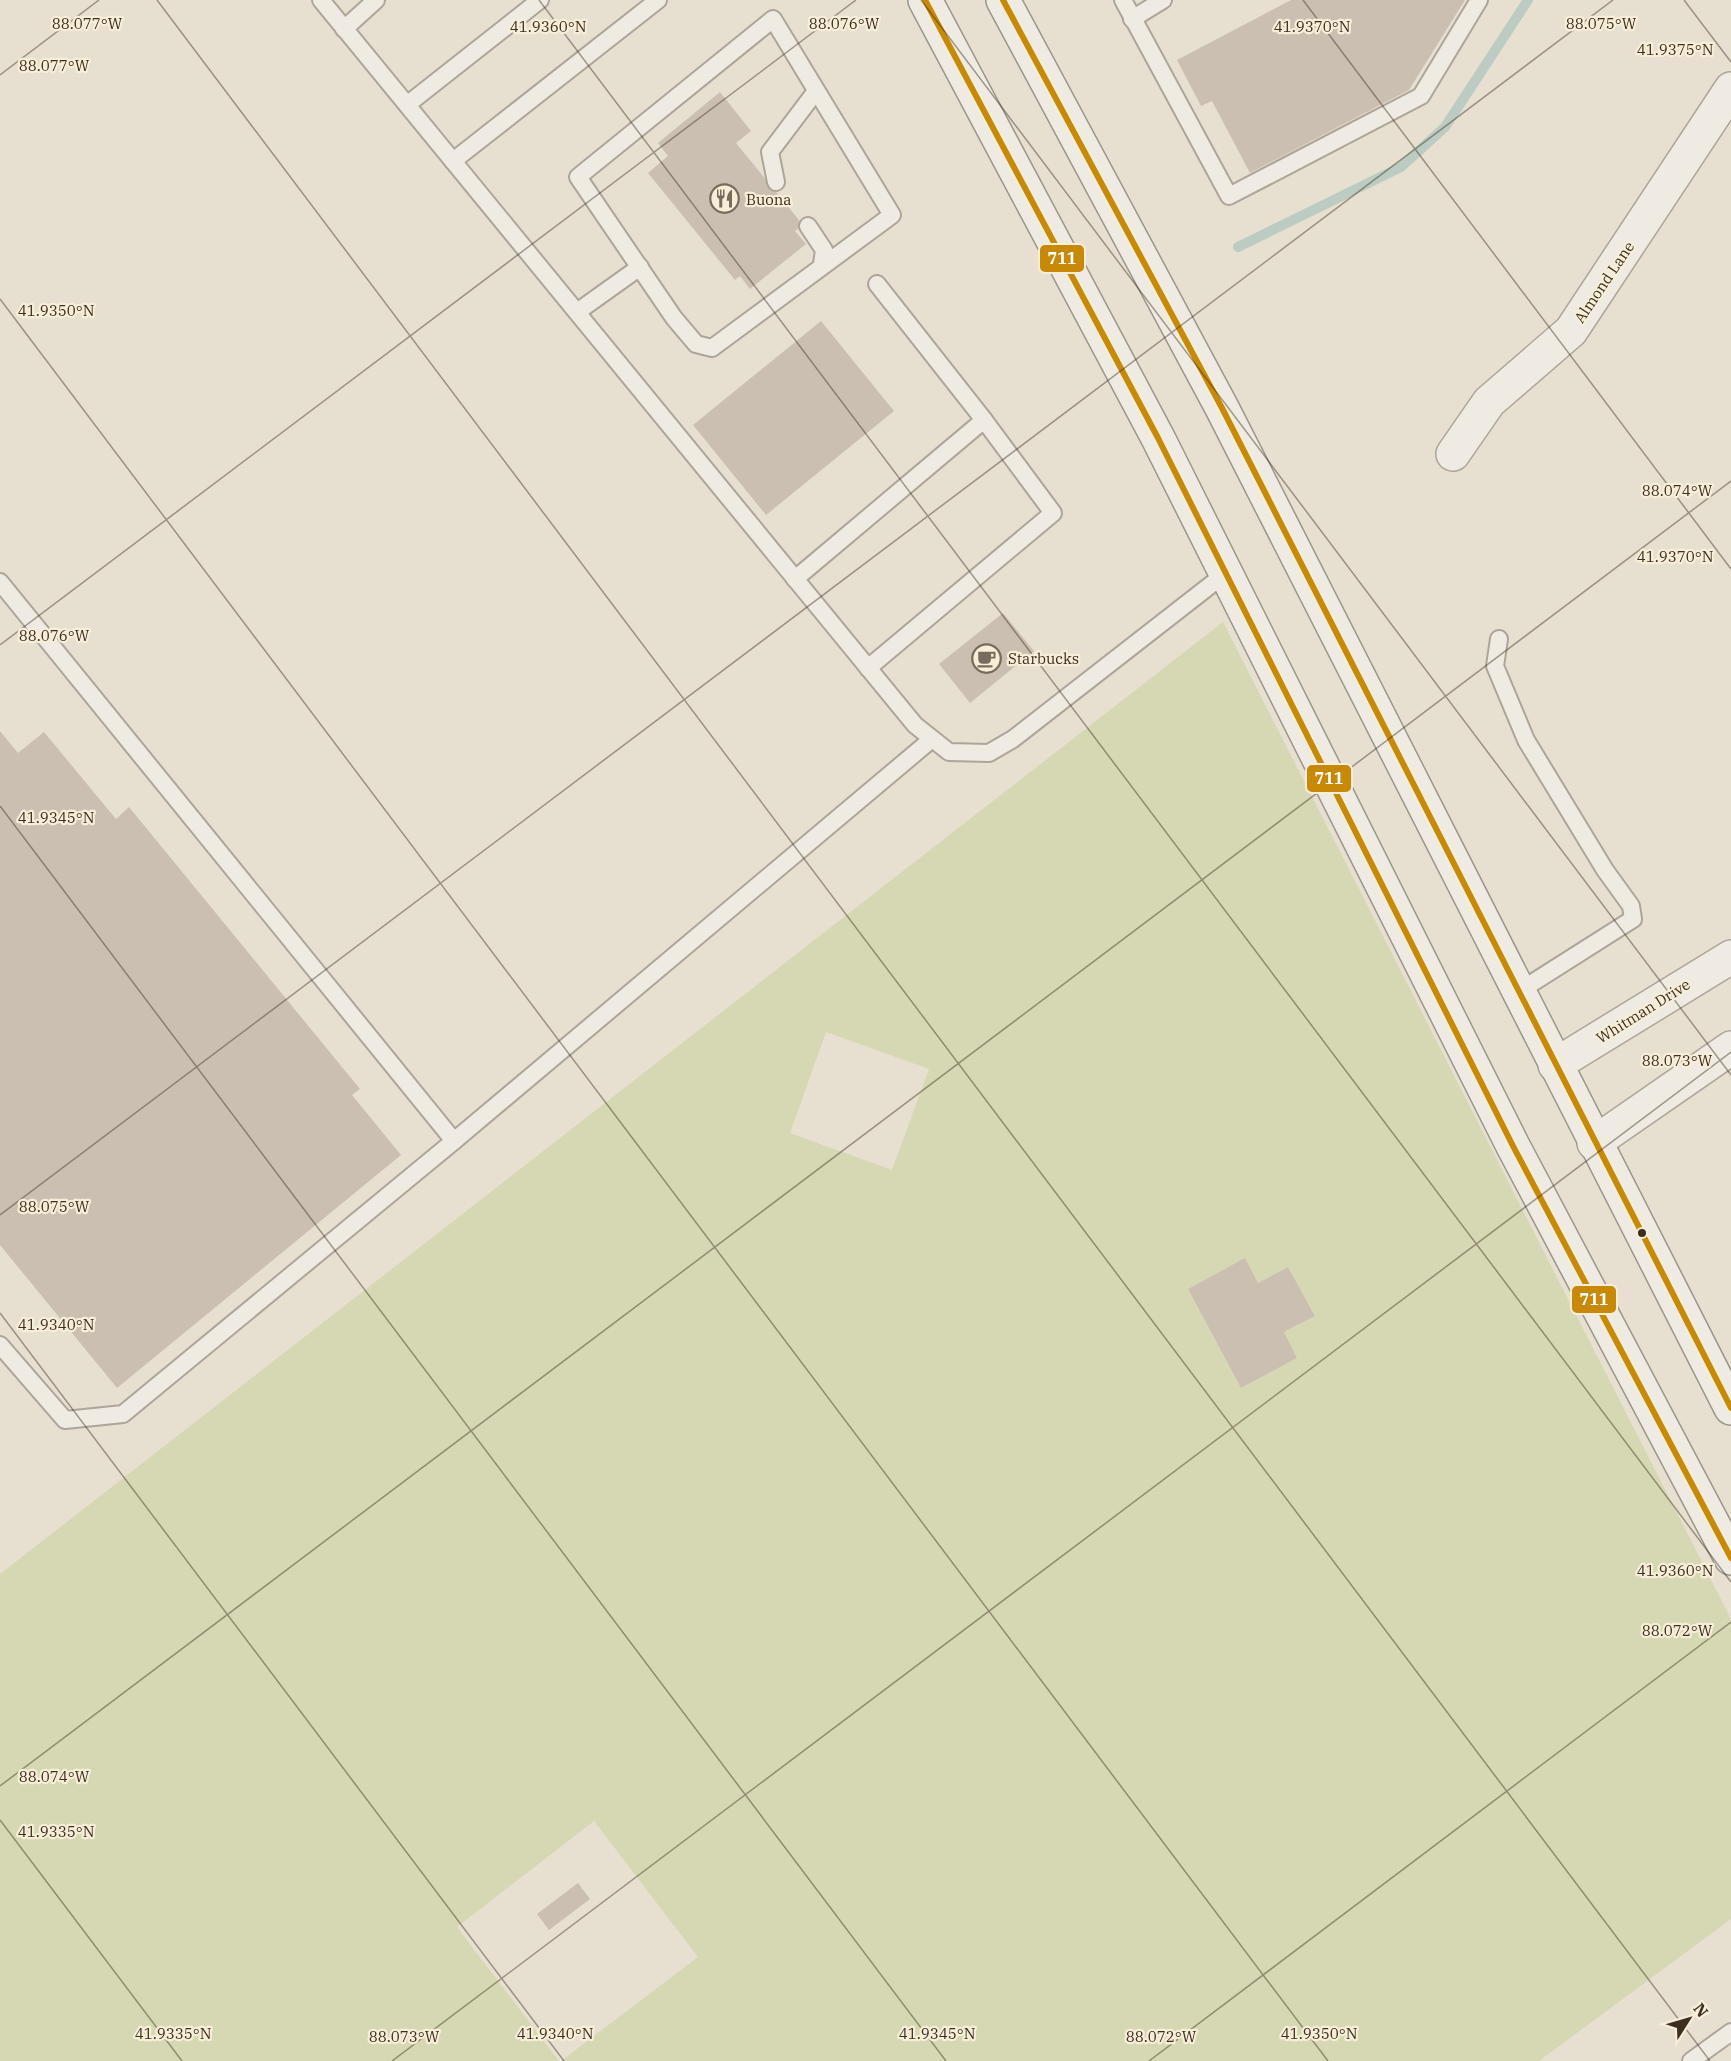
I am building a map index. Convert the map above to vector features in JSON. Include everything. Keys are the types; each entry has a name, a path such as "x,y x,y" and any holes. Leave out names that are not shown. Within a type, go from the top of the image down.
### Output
{"main road":[{"path":"925,0 1158,438 1513,1146 1731,1558"},
{"path":"1003,0 1222,408 1594,1143 1731,1408"},
{"name":"Almond Lane","path":"1453,454 1489,402 1571,331 1731,89"},
{"name":"Whitman Drive","path":"1555,1065 1731,957"},
{"path":"1594,1143 1731,1048"}],"lane":[{"path":"321,0 915,725 949,752 989,753 1013,739 1226,573"},
{"path":"344,29 376,0"},
{"path":"408,104 540,0"},
{"path":"453,161 658,0"},
{"path":"1123,0 1229,196 1420,96 1479,0"},
{"path":"1132,19 1163,0"},
{"path":"773,19 816,91 892,215 822,264 712,348 696,344 578,177 773,19"},
{"path":"776,182 770,152 816,91"},
{"path":"808,226 824,250 822,264"},
{"path":"577,312 640,267"},
{"path":"868,668 1053,513 984,420 877,284"},
{"path":"795,579 984,420"},
{"path":"0,582 454,1141"},
{"path":"1499,639 1495,666 1526,740 1605,870 1631,906 1633,919 1518,992"},
{"path":"0,1345 65,1420 123,1414 454,1141 932,739"},
{"path":"1691,2061 1731,2032"}],"green space":[{"path":"1223,622 1731,1619 1731,1919 1539,2061 561,2061 698,1957 594,1821 457,1927 559,2061 0,2061 0,1574","holes":["826,1032 929,1069 892,1170 790,1133","1245,1259 1258,1283 1288,1267 1315,1316 1284,1332 1297,1358 1241,1388 1188,1289"]}],"building":[{"path":"1291,0 1465,0 1409,90 1250,173 1212,101 1201,106 1177,60"},
{"name":"Buona","path":"720,92 751,131 736,143 803,225 795,231 806,244 750,289 740,276 735,280 648,173 668,156 658,143"},
{"path":"821,321 894,411 766,515 693,425"},
{"name":"Starbucks","path":"1003,613 1034,651 970,703 939,664"},
{"path":"0,731 18,753 44,732 116,819 129,807 360,1089 352,1095 401,1155 117,1388 0,1245"},
{"path":"1245,1258 1258,1283 1288,1267 1315,1316 1284,1332 1297,1358 1241,1388 1188,1289"},
{"path":"578,1883 590,1899 549,1930 537,1914"}],"waterway":[{"path":"1238,247 1401,167 1445,127 1528,0"}],"transit line":[{"name":"711","path":"925,0 1158,438 1513,1146 1731,1558"},
{"name":"711","path":"1003,0 1222,408 1731,1408"}],"place":[{"name":"Buona","path":"725,199"},
{"name":"Starbucks","path":"987,658"}]}
